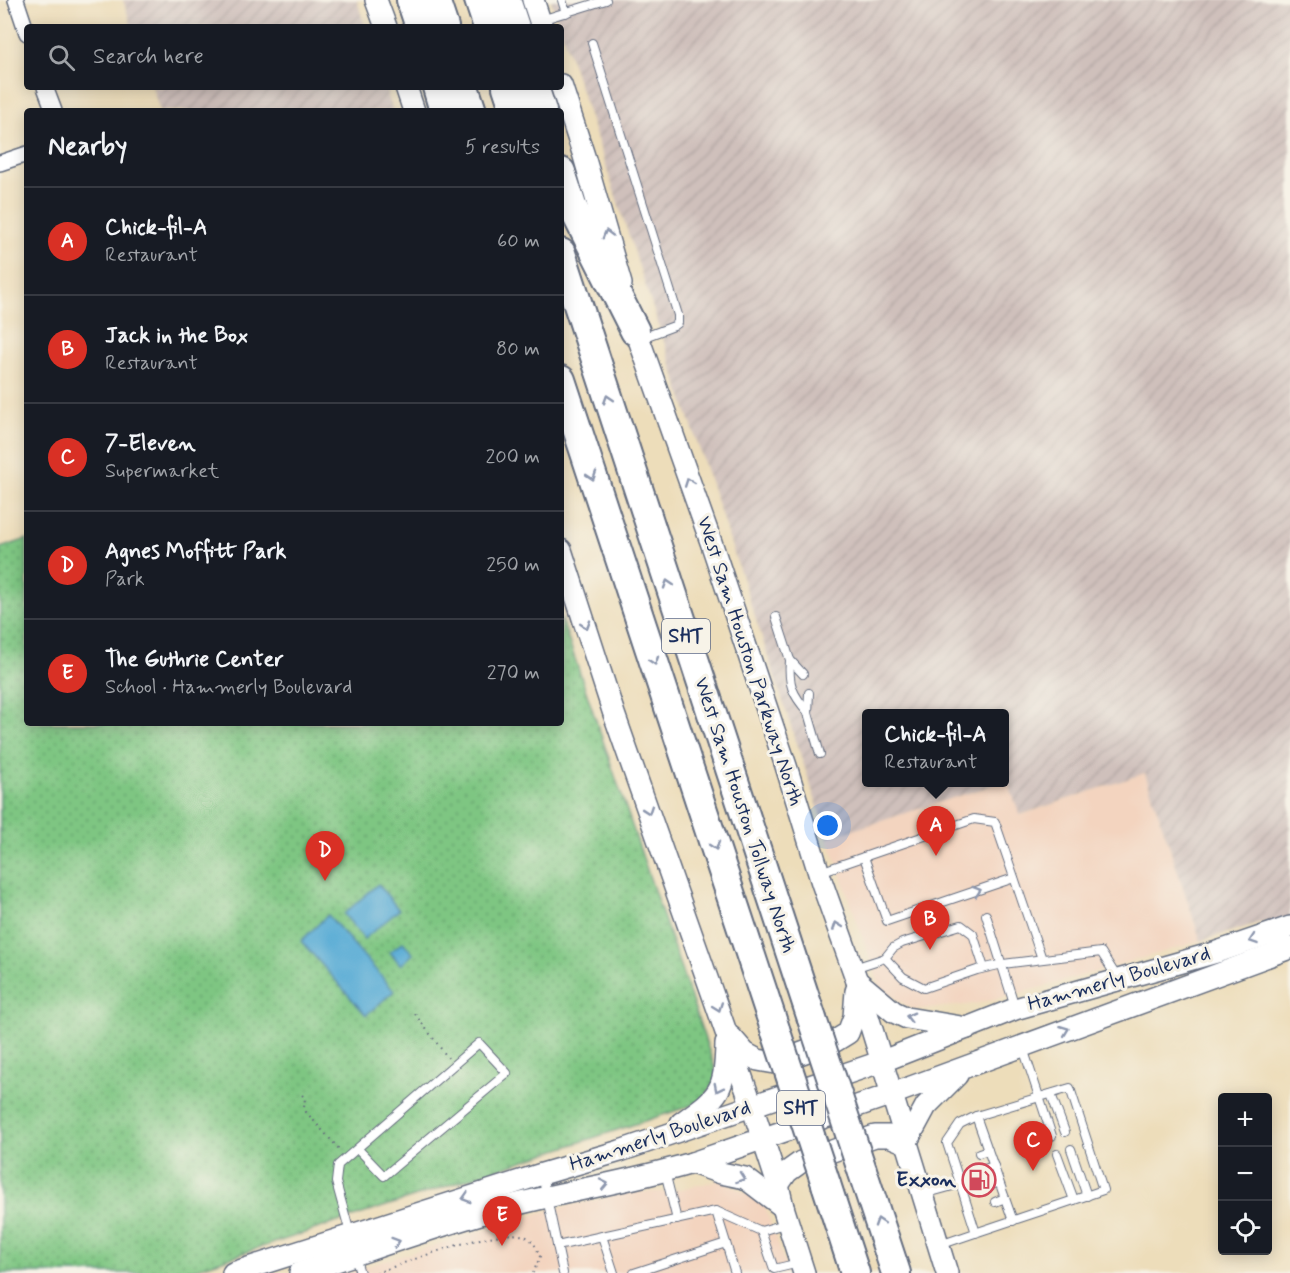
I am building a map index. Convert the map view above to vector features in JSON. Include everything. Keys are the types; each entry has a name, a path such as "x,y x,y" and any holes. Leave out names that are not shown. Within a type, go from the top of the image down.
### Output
{"highway":[{"path":"411,0 419,24"},
{"path":"435,0 443,24"},
{"path":"479,0 487,24"},
{"path":"506,0 531,24"},
{"path":"438,90 443,108"},
{"path":"465,90 471,108"},
{"path":"508,90 514,108"},
{"path":"535,90 541,108"},
{"path":"564,181 572,206 636,335"},
{"name":"West Sam Houston Tollway North","path":"564,262 896,1273"},
{"name":"West Sam Houston Tollway North","path":"564,389 855,1273"}],"main road":[{"path":"376,0 385,24"},
{"path":"532,24 533,0"},
{"path":"407,90 413,108"},
{"name":"West Sam Houston Parkway North","path":"563,90 636,335 711,542 786,766 818,873 883,1061 947,1273"},
{"path":"564,559 614,714 752,1106 802,1268"},
{"name":"Hammerly Boulevard","path":"233,1273 350,1234 662,1137 883,1061 1015,1009 1217,952 1290,927"},
{"name":"Hammerly Boulevard","path":"300,1273 357,1264 490,1211 546,1196 665,1171 892,1094 1290,950"},
{"path":"727,1032 745,1053 758,1060 775,1063 835,1041 848,1033 854,1017 855,975"},
{"path":"855,975 894,1012 907,1018 967,1028"},
{"path":"662,1137 710,1102 718,1092 726,1072 727,1032"},
{"path":"778,1185 787,1172 801,1162 875,1136 889,1136 906,1143 921,1112 931,1098 965,1067"},
{"path":"692,1162 721,1173 745,1178 759,1187 785,1215"}],"street":[{"path":"16,0 24,24"},
{"path":"46,90 53,108"},
{"path":"0,163 24,155"}],"lane":[{"path":"562,0 566,13"},
{"path":"535,24 606,0"},
{"path":"592,43 678,315 678,324 674,326 636,335"},
{"path":"776,617 790,660 789,677 795,697 808,713"},
{"path":"790,660 803,674"},
{"path":"809,693 808,713 820,754"},
{"path":"818,873 974,819 995,822 1042,959"},
{"path":"864,857 887,921 1014,878"},
{"path":"986,915 1003,963 1015,1009"},
{"path":"855,975 885,957 893,948 902,943 961,925 973,934 984,968"},
{"path":"885,957 903,977 924,988 1003,963 1101,952 1118,981"},
{"path":"357,1264 336,1182 338,1166 479,1043 507,1073 384,1176 358,1149"},
{"path":"1022,1046 1052,1136"},
{"path":"939,1245 976,1233 1013,1221 1103,1190 1070,1088 976,1116 960,1124 946,1143 976,1233"},
{"path":"1051,1094 1065,1132"},
{"path":"976,1116 1013,1221"},
{"path":"1071,1149 1087,1196"},
{"path":"979,1153 988,1150"},
{"path":"1057,1154 1074,1200"},
{"path":"952,1161 963,1158"},
{"path":"984,1169 994,1166"},
{"path":"665,1171 677,1220"},
{"path":"542,1174 563,1273"},
{"path":"923,1195 968,1174"},
{"path":"989,1186 999,1182"},
{"path":"963,1194 974,1191"},
{"path":"995,1202 1005,1198"},
{"path":"968,1209 979,1207"},
{"path":"557,1246 716,1211 761,1231 774,1271 802,1268"},
{"path":"716,1211 735,1273"},
{"path":"761,1231 785,1215"},
{"path":"602,1236 614,1273"},
{"path":"634,1273 726,1243"}],"path":[{"path":"415,1014 453,1065"},
{"path":"302,1095 305,1098 306,1112 347,1158"},
{"path":"376,1273 474,1241 511,1233 526,1236 537,1246 540,1257 532,1273"}],"shaded area":[{"path":"123,0 357,0 364,24 131,24"},
{"path":"551,0 1290,0 1290,927 1270,934 1265,921 1201,941 1145,773 1020,815 1009,785 1009,709 862,709 862,787 987,787 828,838 564,39 564,24 559,24"},
{"path":"153,90 386,90 392,108 159,108"},
{"path":"1145,773 1201,941 1043,987 975,1004 913,1010 880,987 828,838 987,787 1009,787 1009,785 1021,815"},
{"path":"721,1180 764,1203 788,1273 345,1273 550,1210 632,1192 667,1192"}],"green space":[{"path":"24,540 24,726 564,726 564,627 718,1077 702,1102 183,1273 0,1273 0,548"}],"water":[{"path":"378,884 399,910 364,939 344,914"},
{"path":"328,915 394,991 366,1015 301,941"},
{"path":"403,942 413,954 401,965 390,952"}],"place":[{"name":"Chick-fil-A","path":"936,856"},
{"name":"Agnes Moffitt Park","path":"325,881"},
{"name":"Jack in the Box","path":"930,950"},
{"name":"7-Eleven","path":"1033,1171"},
{"name":"Exxon","path":"979,1180"},
{"name":"The Guthrie Center","path":"502,1246"}]}
